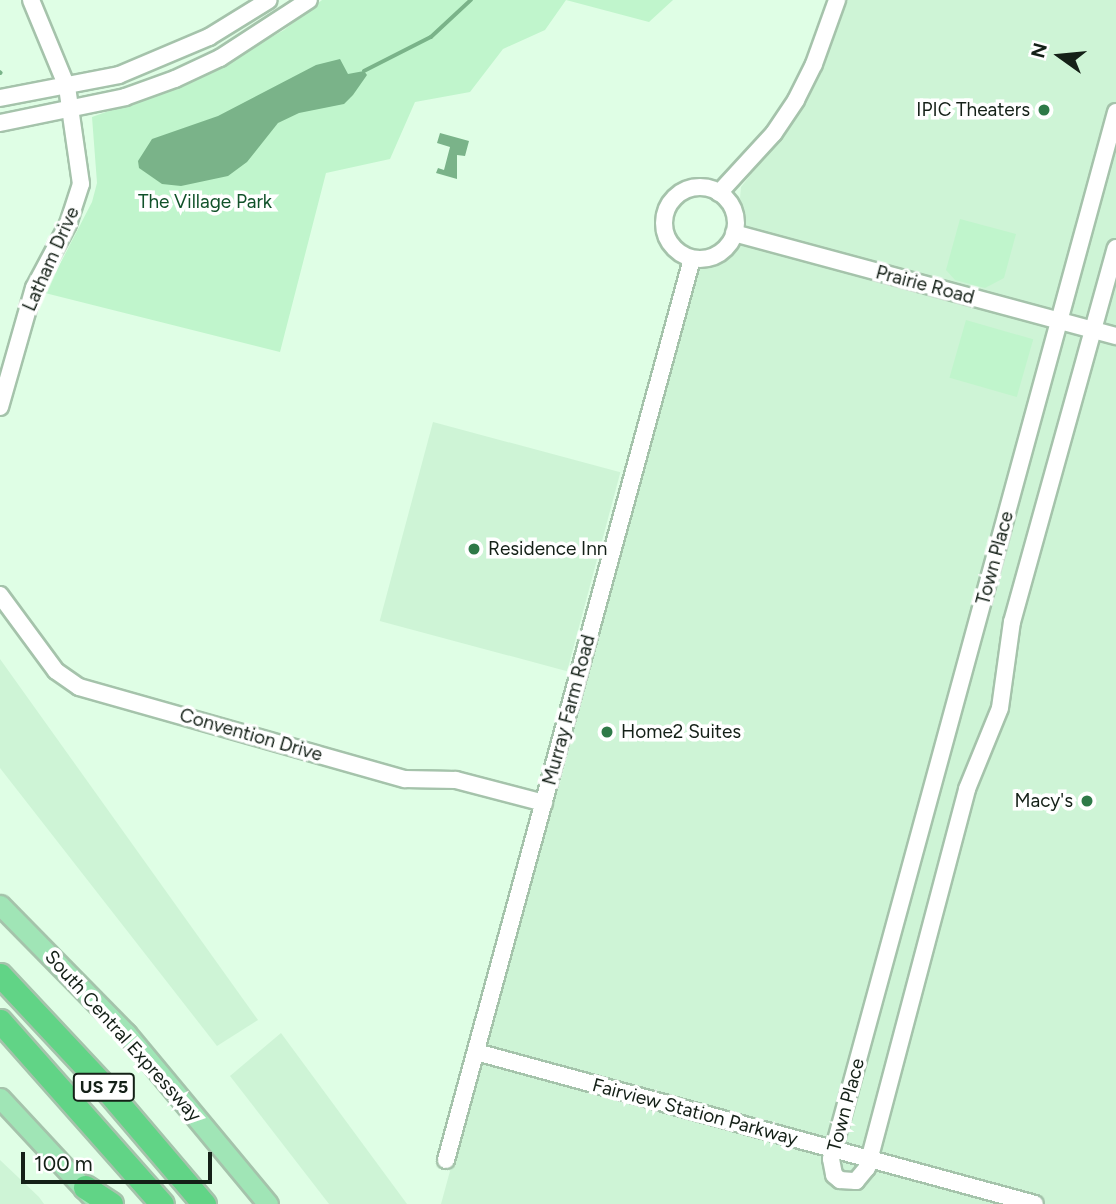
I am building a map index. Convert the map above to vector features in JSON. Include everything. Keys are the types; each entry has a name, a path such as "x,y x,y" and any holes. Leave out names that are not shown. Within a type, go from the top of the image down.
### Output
{"highway":[{"name":"US 75","path":"0,975 101,1083 204,1204"},
{"name":"US 75","path":"0,1021 162,1204"},
{"path":"91,1196 111,1204"}],"main road":[{"name":"South Central Expressway","path":"0,905 126,1033 268,1204"},
{"path":"0,1098 91,1196"}],"street":[{"path":"31,0 67,87"},
{"path":"0,98 119,75 167,58 269,0"},
{"path":"0,123 71,110 175,79 220,58 309,0"},
{"path":"719,193 748,165 796,100 814,64 837,0"},
{"name":"Latham Drive","path":"0,407 34,288 78,199 79,151 67,87"},
{"name":"Town Place","path":"1116,112 833,1149 831,1167 840,1180 856,1181 869,1159 967,789 1000,708 1012,622 1116,248"},
{"path":"698,187 719,193 733,211 734,233 723,251 692,259 681,255 666,238 665,215 669,204 677,196 698,187"},
{"name":"Prairie Road","path":"734,233 1116,337"},
{"name":"Murray Farm Road","path":"446,1160 692,259"},
{"name":"Convention Drive","path":"0,595 56,671 79,687 405,779 456,780 544,803"},
{"name":"Fairview Station Parkway","path":"476,1052 1035,1204"}],"shaded area":[{"path":"845,0 1116,0 1116,1204 441,1204 692,287 700,269 715,264 736,243 741,187 800,112"},
{"path":"340,59 348,74 364,71 367,75 353,95 344,104 299,113 278,123 247,162 228,176 181,186 162,184 139,168 138,161 152,139 218,116 316,65"},
{"path":"440,133 469,141 465,156 457,155 457,179 436,173 438,168 444,170 450,147 437,143"},
{"path":"433,422 620,472 567,671 380,621"},
{"path":"0,659 258,1020 217,1046 0,768"},
{"path":"281,1033 407,1204 329,1204 230,1076"},
{"path":"0,1160 39,1197 44,1204 0,1204"}],"green space":[{"name":"The Village Park","path":"322,0 566,0 545,30 503,49 470,92 415,102 390,159 326,173 280,352 45,293 92,202 97,183 92,117 195,80 284,30"},
{"path":"566,0 673,0 649,22"},
{"path":"960,219 1016,234 1004,278 985,288 955,280 946,270"},
{"path":"966,320 1033,339 1017,397 949,378"}],"waterway":[{"path":"364,71 431,37 471,0"}],"place":[{"name":"IPIC Theaters","path":"1044,110"},
{"name":"Residence Inn","path":"474,549"},
{"name":"Home2 Suites","path":"607,732"},
{"name":"Macy's","path":"1087,801"}]}
